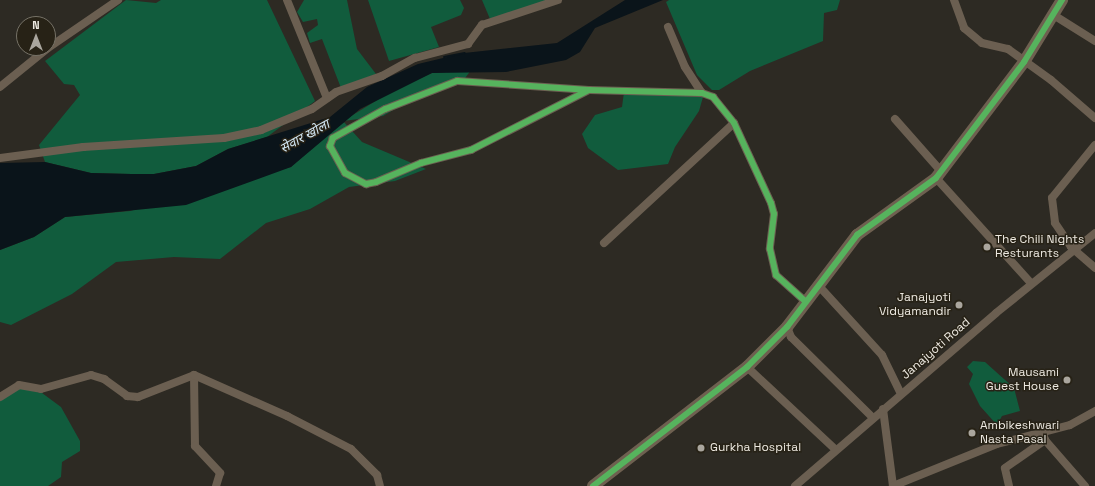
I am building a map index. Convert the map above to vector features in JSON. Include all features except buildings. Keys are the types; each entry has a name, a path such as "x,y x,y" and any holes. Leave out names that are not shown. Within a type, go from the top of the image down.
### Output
{"street":[{"path":"56,43 118,0"},
{"path":"286,0 327,98"},
{"path":"0,158 83,147 224,138 261,130 312,109 327,98 415,58 468,44 482,25 558,0"},
{"path":"954,0 964,28 982,43 1008,49 1051,80 1095,118"},
{"path":"593,486 746,367 787,327 805,301 857,235 938,174 1024,62 1052,14 1062,0"},
{"path":"1052,14 1095,41"},
{"path":"668,27 685,67 702,93"},
{"path":"0,87 38,56"},
{"path":"589,90 471,150 422,163 376,182 366,184 345,173 330,146 333,138 385,109 457,81 589,90 702,93 713,97 734,123 772,208 771,264 776,275 805,301"},
{"path":"895,119 938,174 1031,283"},
{"path":"604,243 734,123"},
{"path":"1095,145 1052,198 1055,223 1074,248 1095,268"},
{"name":"Janajyoti Road","path":"795,486 835,449 1031,283 1095,233"},
{"path":"818,285 882,355 901,394"},
{"path":"787,327 791,337 873,418"},
{"path":"746,367 835,449"},
{"path":"0,397 19,385 41,389 91,375 104,379 127,396 138,397 194,375 287,416 351,449 377,475 380,486"},
{"path":"194,375 195,446 220,473 216,486"},
{"path":"0,385 9,392"},
{"path":"883,409 893,486 997,444 1044,437 1070,426 1095,411"},
{"path":"1008,486 1005,468 1044,437"},
{"path":"1044,437 1085,486"}],"green space":[{"path":"126,0 156,3 161,0 267,0 315,101 267,137 228,149 196,166 154,174 91,173 45,162 39,145 80,95 74,85 64,84 45,61 52,56 56,56 56,53"},
{"path":"304,0 347,0 357,49 376,74 341,88 322,39 310,43 307,33 318,25 317,19 303,22 297,12"},
{"path":"368,0 460,0 464,8 461,15 431,27 439,47 389,61"},
{"path":"482,0 551,0 490,19"},
{"path":"669,0 840,0 837,10 824,13 823,41 750,71 719,90 712,90 697,75 666,2"},
{"path":"471,70 463,81 417,96 383,116 343,121 392,91 432,73"},
{"path":"624,92 703,97 699,111 675,147 668,164 618,170 588,148 582,134 595,115 622,107"},
{"path":"343,121 362,142 426,169 395,181 349,187 310,209 266,223 220,259 174,257 116,262 72,294 11,325 0,322 0,250 34,237 65,217 130,211 291,167"},
{"path":"973,361 985,362 1014,388 1020,411 1002,416 997,425 980,406 969,384 973,374 967,367"},
{"path":"19,388 42,393 61,407 80,441 80,451 62,462 61,477 48,486 0,486 0,399"}],"water":[{"path":"625,0 663,0 595,28 580,52 566,60 506,72 432,73 360,109 291,167 186,205 65,217 34,237 0,250 0,163 45,162 91,173 131,174 154,174 196,166 228,149 330,117 367,87 418,64 464,53 557,43"}],"waterway":[{"name":"सेवार खोला","path":"444,57 465,53"}],"cycle path":[{"path":"593,486 747,367 787,327 857,235 936,178 1024,62 1062,0"},
{"path":"589,90 457,81 385,109 333,138 330,146 345,173 366,184 376,182 421,163 471,150 589,90 702,93 713,97 734,123 771,203 774,214 770,249 776,275 805,301"}],"place":[{"name":"The Chili Nights Resturants","path":"987,247"},
{"name":"Janajyoti Vidyamandir","path":"959,305"},
{"name":"Mausami Guest House","path":"1067,380"},
{"name":"Ambikeshwari Nasta Pasal","path":"972,433"},
{"name":"Gurkha Hospital","path":"701,448"}]}
